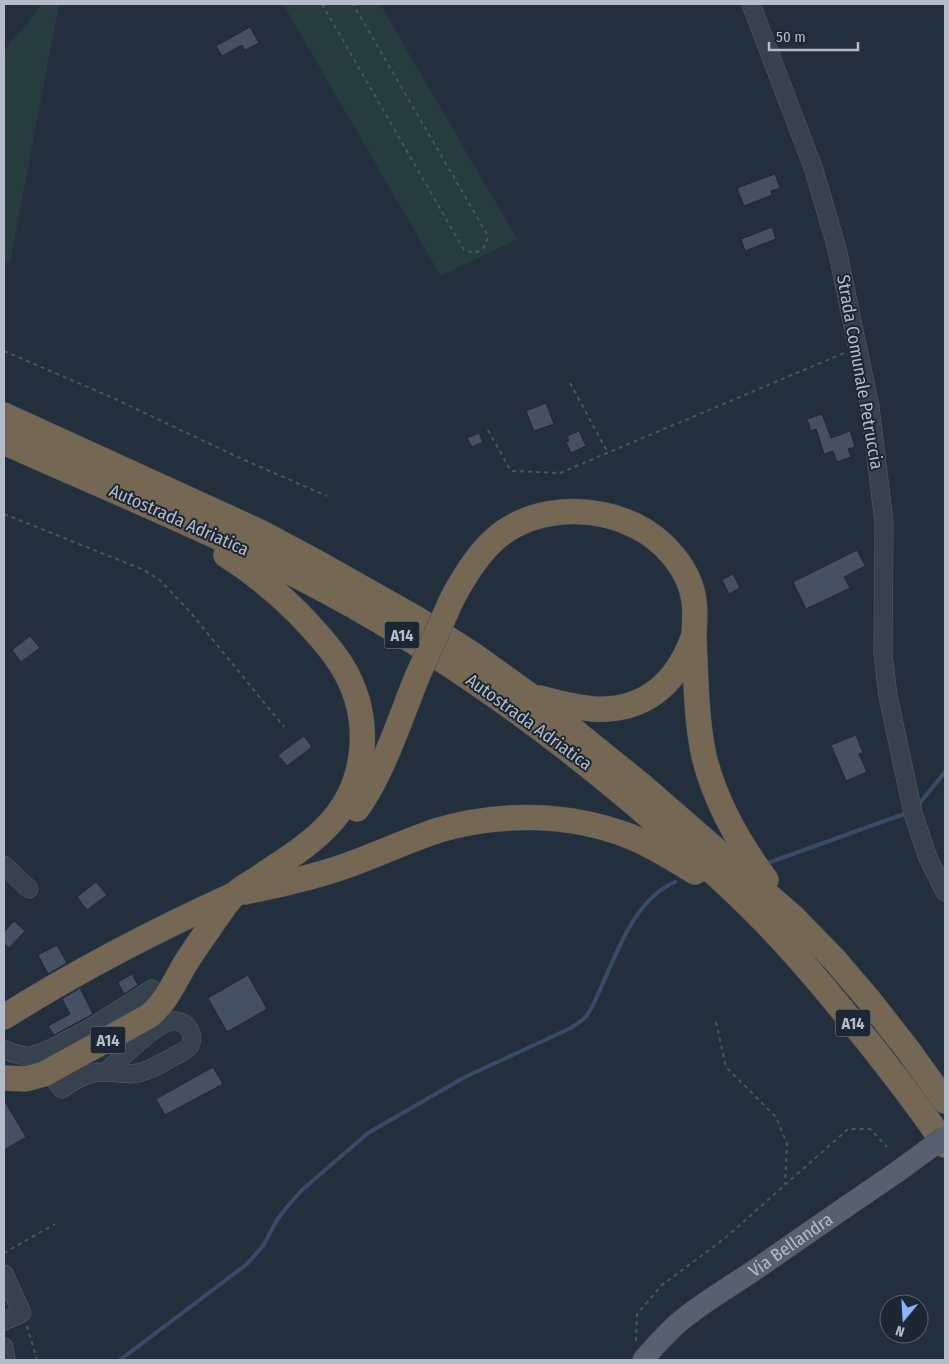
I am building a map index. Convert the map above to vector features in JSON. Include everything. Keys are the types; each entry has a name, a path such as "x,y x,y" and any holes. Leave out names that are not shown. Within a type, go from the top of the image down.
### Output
{"highway":[{"name":"Autostrada Adriatica","path":"4,415 251,528 316,562 418,619 532,696 640,784 793,916 864,994 945,1101"},
{"name":"Autostrada Adriatica","path":"4,442 186,522 332,594 414,642 494,695 587,764 673,837 751,908 800,959 910,1095 945,1145"},
{"name":"A14","path":"4,1078 28,1078 49,1072 154,1012 168,995 195,948 233,895 314,839 332,821 345,804 362,758 360,710 355,693 343,668 324,642 280,595 260,578 216,550 72,472"},
{"name":"A14","path":"4,1017 148,935 233,895 312,850 330,837 352,815 379,770 417,678 452,599 466,573 490,543 512,527 531,518 552,513 575,512 621,519 642,529 659,542 676,560 686,577 693,595 701,738 706,765 715,793 747,853 793,916"},
{"name":"A14","path":"532,696 592,709 617,708 637,702 654,694 670,679 684,659 694,635"},
{"name":"A14","path":"233,895 330,872 448,828 492,820 526,818 588,824 630,836 672,858 751,908"}],"main road":[{"name":"Via Bellandra","path":"646,1356 682,1320 708,1300 898,1172 945,1137"}],"street":[{"name":"Strada Comunale Petruccia","path":"751,4 814,170 837,249 870,407 884,522 884,654 888,696 912,808 928,858 945,892"},
{"path":"4,865 28,889"},
{"path":"27,1057 46,1051 87,1030 152,989"},
{"path":"4,1049 36,1062 49,1072 62,1089 86,1075 106,1072"},
{"path":"4,1274 22,1314 4,1321"},
{"path":"4,1347 6,1360"}],"path":[{"path":"322,4 464,250 472,253 481,251 486,244 488,236 354,4"},
{"path":"488,430 510,471 560,473 857,347"},
{"path":"4,351 114,398 242,459 327,496"},
{"path":"570,383 608,453"},
{"path":"4,514 144,570 161,581 192,613 284,727"},
{"path":"716,1022 726,1067 776,1117 786,1144 785,1184"},
{"path":"646,1356 636,1342 637,1314 662,1285 724,1238 848,1129 870,1129 887,1147"},
{"path":"4,1252 54,1224"},
{"path":"22,1314 30,1333 37,1360"}],"green space":[{"path":"41,4 59,4 10,262 4,263 4,50 27,24"},
{"path":"283,4 380,4 517,239 441,276"}],"building":[{"path":"250,27 259,43 245,50 242,45 222,56 216,46"},
{"path":"775,174 780,188 771,191 772,195 744,206 737,188"},
{"path":"772,227 776,239 745,251 741,239"},
{"path":"546,403 554,424 534,431 526,411"},
{"path":"822,414 831,438 850,431 855,447 848,449 851,457 837,462 833,451 824,454 816,429 811,431 807,419"},
{"path":"579,431 586,446 571,453 566,442 569,441 567,436"},
{"path":"479,433 483,442 472,447 467,438"},
{"path":"857,550 865,566 844,577 850,588 806,609 793,582"},
{"path":"733,574 740,588 729,594 722,580"},
{"path":"30,636 40,648 21,662 12,650"},
{"path":"856,735 863,753 859,754 867,772 846,781 831,745"},
{"path":"304,736 312,747 287,766 278,755"},
{"path":"96,882 107,895 87,910 77,897"},
{"path":"14,921 25,931 9,948 4,943 4,932"},
{"path":"57,945 67,963 48,974 38,955"},
{"path":"132,974 138,985 124,994 118,982"},
{"path":"248,975 267,1009 227,1032 208,998"},
{"path":"80,988 93,1014 54,1035 48,1026 70,1014 62,999"},
{"path":"213,1067 223,1084 165,1115 156,1099"},
{"path":"4,1100 26,1137 4,1150"}],"waterway":[{"path":"916,806 945,772"},
{"path":"765,864 908,811"},
{"path":"120,1360 247,1264 263,1246 277,1220 302,1190 368,1133 465,1077 573,1027 584,1018 594,1003 630,925 650,900 661,890 675,882"}]}
